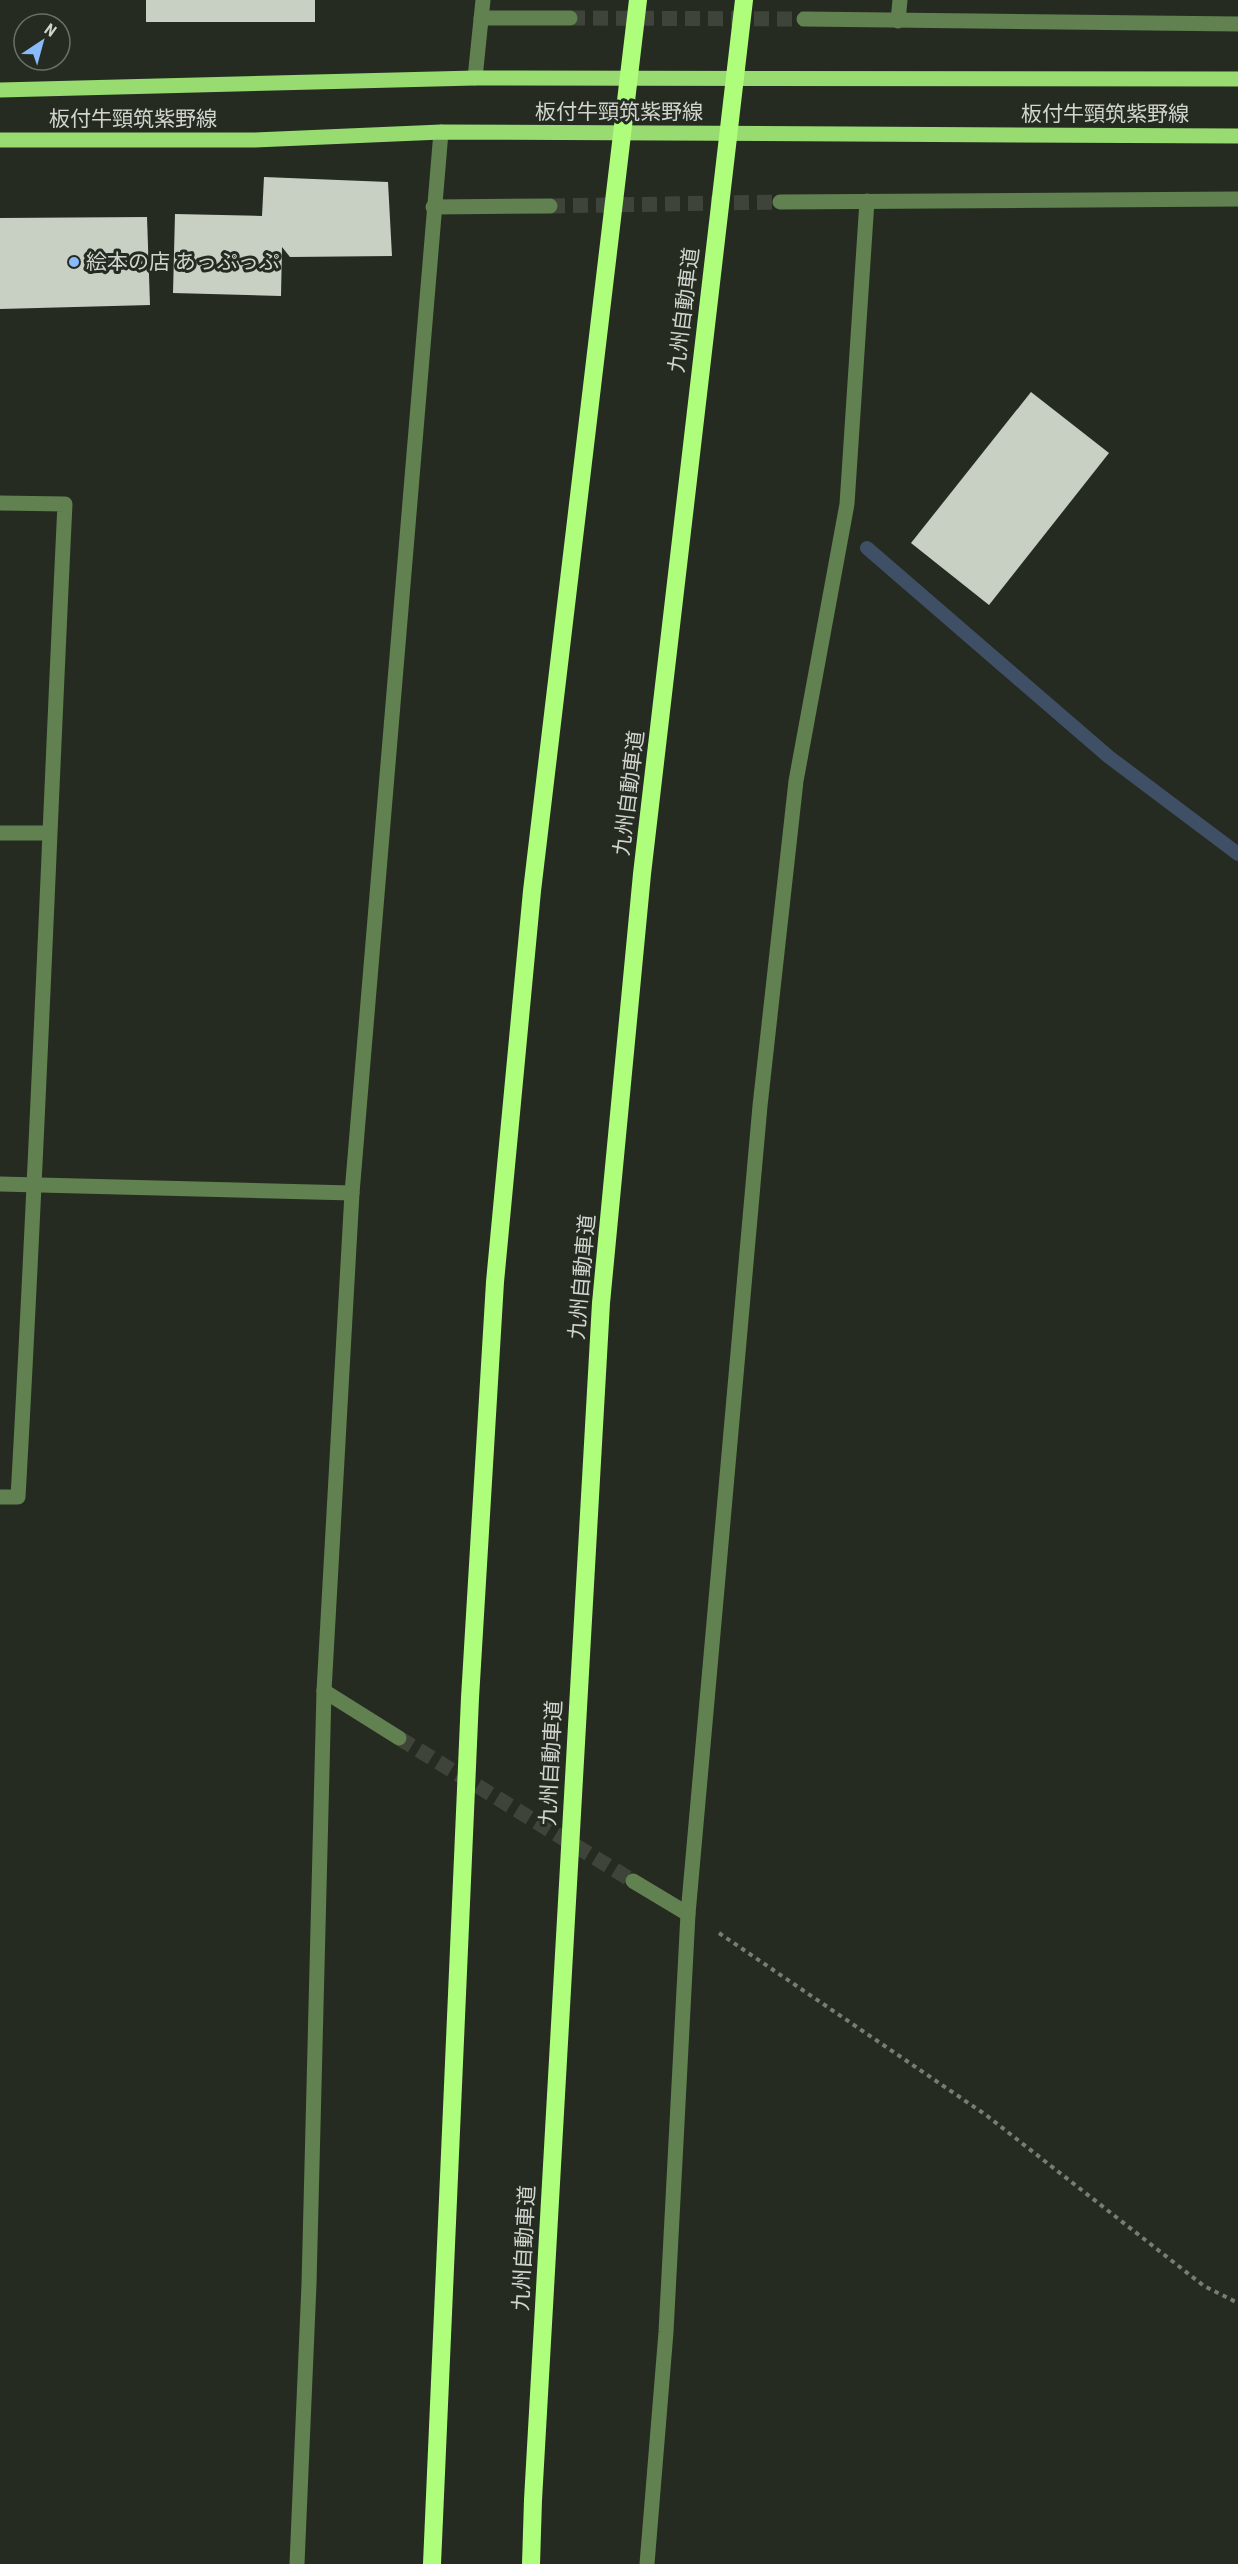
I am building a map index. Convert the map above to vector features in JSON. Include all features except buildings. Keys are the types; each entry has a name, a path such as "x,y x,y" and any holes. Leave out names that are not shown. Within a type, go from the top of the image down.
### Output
{"highway":[{"path":"432,2564 470,1698 495,1282 532,891 638,0"},
{"name":"九州自動車道","path":"531,2564 534,2465 601,1303 642,874 744,0"}],"main road":[{"name":"板付牛頸筑紫野線","path":"0,90 475,78 1238,78"},
{"name":"板付牛頸筑紫野線","path":"0,140 255,140 441,132 1238,136"}],"street":[{"path":"475,78 483,0"},
{"path":"898,21 900,0"},
{"path":"481,18 570,18"},
{"path":"804,19 1238,24"},
{"path":"297,2564 309,2284 324,1691 352,1193 441,132"},
{"path":"780,202 1238,199"},
{"path":"647,2564 666,2332 688,1914 761,1094 796,781 847,504 867,201"},
{"path":"433,207 550,206"},
{"path":"0,503 65,504 49,833 36,1184 18,1497 0,1497"},
{"path":"0,833 49,833"},
{"path":"0,1184 352,1193"},
{"path":"324,1691 399,1738"},
{"path":"633,1881 688,1914"}],"path":[{"path":"688,1914 741,1945 986,2115 1204,2286 1238,2303"}],"waterway":[{"path":"867,548 1109,757 1238,854"}],"tunnel":[{"path":"570,18 804,19"},
{"path":"550,206 780,202"},
{"path":"399,1738 633,1881"}],"place":[{"name":"絵本の店 あっぷっぷ","path":"74,262"}]}
